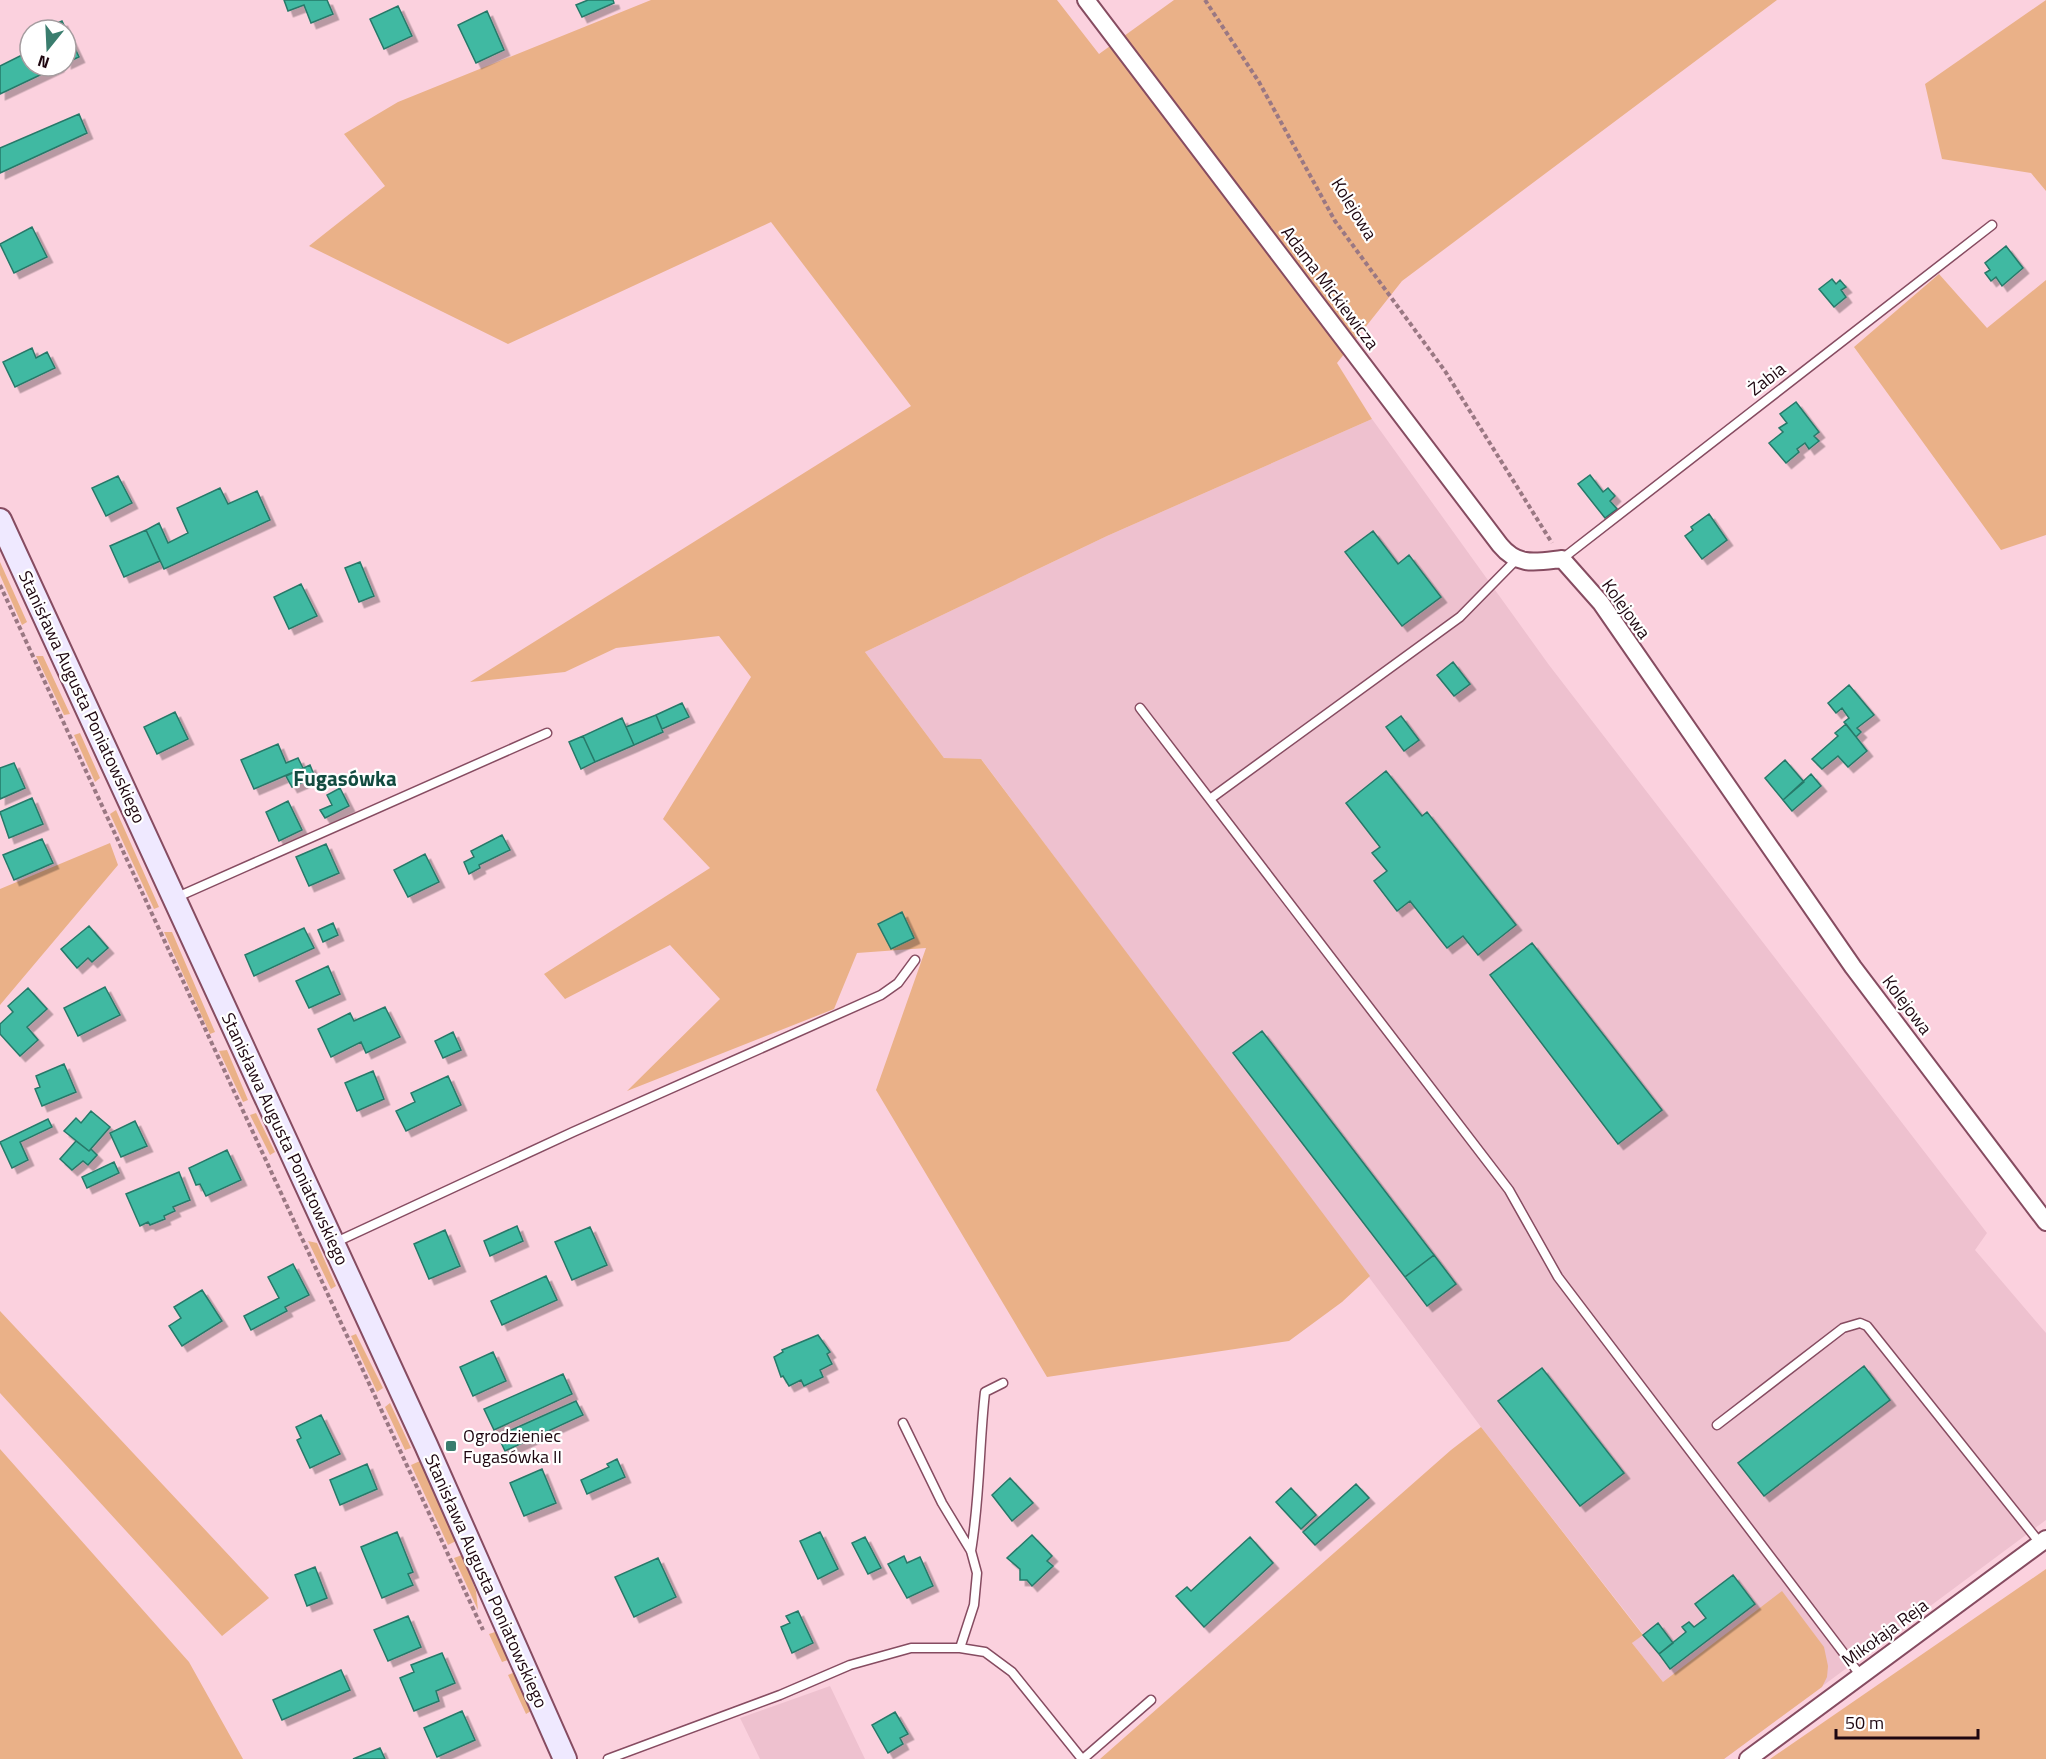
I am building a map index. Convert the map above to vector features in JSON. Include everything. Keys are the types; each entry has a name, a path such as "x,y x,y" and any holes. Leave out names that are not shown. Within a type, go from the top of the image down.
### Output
{"main road":[{"name":"Stanisława Augusta Poniatowskiego","path":"0,520 426,1445 565,1759"}],"street":[{"name":"Adama Mickiewicza","path":"1086,0 1500,545 1516,560"},
{"path":"1516,560 1526,563 1562,559"},
{"name":"Kolejowa","path":"1562,559 1600,603 1853,967 2046,1222"},
{"name":"Mikołaja Reja","path":"1748,1759 2043,1541"}],"lane":[{"name":"Żabia","path":"1562,559 1992,225"},
{"path":"1210,799 1460,617 1516,560"},
{"path":"1140,708 1509,1190 1558,1277 1861,1676"},
{"path":"174,898 547,733"},
{"path":"333,1244 573,1132 881,994 897,983 915,960"},
{"path":"1717,1425 1843,1328 1860,1323 1867,1326 2043,1541"},
{"path":"971,1551 977,1513 979,1442 985,1392 1003,1383"},
{"path":"903,1422 942,1503 971,1551 977,1573 974,1605 960,1648"},
{"path":"608,1759 780,1695 850,1665 911,1648 960,1648 985,1652 1012,1672 1083,1759 1151,1700"}],"path":[{"name":"Kolejowa","path":"1205,0 1259,82 1335,222 1445,371 1562,559"},
{"path":"0,585 487,1638"}],"shaded area":[{"path":"651,0 1057,0 1099,54 1174,0 1777,0 1402,281 1337,363 1372,419 1107,536 865,652 944,758 981,759 1370,1276 1342,1302 1289,1341 1047,1377 876,1090 926,948 857,953 834,1009 627,1091 720,999 670,945 565,999 544,974 710,868 663,819 751,677 719,636 616,648 565,672 470,682 911,406 771,222 508,344 309,246 385,186 344,134 398,102"},
{"path":"2046,0 2046,191 2031,173 1942,159 1925,84"},
{"path":"1939,274 1987,328 2046,280 2046,535 2001,550 1854,347"},
{"path":"1372,419 1549,665 1987,1233 1975,1250 2046,1333 2046,1520 1724,1759 1632,1643 1643,1634 1481,1427 982,760 944,758 865,652 1107,536"},
{"path":"0,562 27,622 22,625 0,575"},
{"path":"36,656 43,656 70,714 64,715"},
{"path":"80,733 100,778 95,782 74,735"},
{"path":"116,810 159,907 154,909 110,814"},
{"path":"110,843 118,865 0,1005 0,889"},
{"path":"164,932 172,932 215,1032 210,1034"},
{"path":"227,1050 248,1100 243,1102 219,1051"},
{"path":"256,1113 275,1152 270,1155 250,1115"},
{"path":"308,1241 317,1243 336,1286 331,1289"},
{"path":"0,1311 269,1598 222,1636 0,1393"},
{"path":"356,1334 383,1388 377,1392 351,1336"},
{"path":"390,1403 411,1448 405,1450 385,1407"},
{"path":"1481,1427 1643,1635 1632,1643 1663,1682 1782,1591 1824,1647 1828,1666 1827,1677 1822,1687 1724,1759 1100,1759 1451,1450"},
{"path":"0,1449 189,1662 243,1759 0,1759"},
{"path":"420,1461 456,1541 448,1545 411,1465"},
{"path":"462,1555 476,1591 478,1610 454,1558"},
{"path":"2046,1569 2046,1759 1770,1759"},
{"path":"498,1631 508,1660 502,1662 489,1634"},
{"path":"515,1672 531,1711 526,1714 508,1675"},
{"path":"830,1686 865,1759 760,1759 740,1718"}],"building":[{"path":"284,0 327,0 333,14 311,23 304,5 288,11"},
{"path":"588,0 613,0 614,3 582,17 576,5"},
{"path":"398,6 412,36 384,49 370,19"},
{"path":"487,11 504,50 476,63 458,25"},
{"path":"18,57 18,78 34,78 0,94 0,66"},
{"path":"79,114 87,133 0,173 0,148"},
{"path":"32,227 47,257 14,273 0,244"},
{"path":"2006,246 2023,268 2002,286 1996,277 1991,281 1985,273 1990,270 1985,263"},
{"path":"1832,279 1836,284 1840,280 1846,287 1841,290 1846,297 1834,307 1819,289"},
{"path":"32,348 36,358 47,352 55,368 15,387 3,362"},
{"path":"1796,402 1819,432 1814,436 1819,441 1809,449 1805,443 1797,449 1799,452 1786,463 1769,443 1783,432 1779,428 1787,423 1780,414"},
{"path":"1590,475 1603,492 1608,488 1615,496 1610,501 1617,509 1605,518 1578,484"},
{"path":"118,476 132,503 106,516 92,488"},
{"path":"220,488 228,504 257,491 270,520 164,569 146,530 159,523 168,543 188,533 177,508"},
{"path":"1709,514 1727,540 1702,559 1685,536 1693,530 1691,527"},
{"path":"146,530 160,561 124,577 110,546"},
{"path":"1373,531 1398,564 1409,555 1441,597 1402,626 1345,552"},
{"path":"360,562 374,596 359,602 345,568"},
{"path":"301,584 317,616 289,629 274,597"},
{"path":"1453,662 1470,684 1454,696 1437,675"},
{"path":"1849,685 1874,715 1857,728 1861,732 1856,737 1844,722 1849,718 1842,708 1836,713 1828,703"},
{"path":"682,703 689,717 662,729 656,715"},
{"path":"175,712 188,739 157,754 144,727"},
{"path":"656,715 663,732 634,745 626,727"},
{"path":"1401,716 1419,740 1404,751 1386,727"},
{"path":"622,718 634,745 595,762 583,736"},
{"path":"1846,724 1867,751 1848,767 1838,756 1822,769 1812,759 1838,736 1835,733"},
{"path":"583,736 595,762 581,769 569,742"},
{"path":"278,744 286,763 298,758 303,768 254,789 241,760"},
{"path":"1785,760 1804,782 1783,800 1765,778"},
{"path":"14,763 25,788 0,799 0,768"},
{"path":"310,765 315,777 292,787 286,776"},
{"path":"1386,771 1422,816 1427,812 1516,925 1478,955 1463,936 1447,948 1410,901 1397,911 1374,881 1387,871 1372,853 1380,847 1346,803"},
{"path":"1811,774 1821,786 1792,811 1783,800"},
{"path":"340,788 349,806 325,818 320,810 332,805 327,795"},
{"path":"32,798 43,824 9,838 0,812"},
{"path":"288,801 302,830 279,841 266,812"},
{"path":"502,835 510,850 479,865 480,868 469,874 464,862 474,857 471,851"},
{"path":"42,839 53,863 14,880 3,855"},
{"path":"326,844 339,873 309,886 296,857"},
{"path":"425,854 439,882 408,897 394,870"},
{"path":"902,912 914,938 891,949 878,924"},
{"path":"333,923 338,935 323,942 318,930"},
{"path":"89,926 108,948 92,962 88,958 77,968 61,949"},
{"path":"304,928 314,948 254,976 245,955"},
{"path":"1532,943 1662,1110 1618,1144 1490,975"},
{"path":"328,966 340,994 309,1008 296,981"},
{"path":"105,987 120,1015 78,1036 64,1008"},
{"path":"28,988 47,1009 27,1027 38,1040 20,1056 0,1034 0,1024 13,1012 8,1006"},
{"path":"385,1007 400,1037 366,1053 361,1042 331,1057 318,1029 350,1013 354,1021"},
{"path":"1262,1031 1434,1255 1405,1277 1233,1053"},
{"path":"453,1032 461,1050 443,1058 435,1041"},
{"path":"64,1064 76,1092 42,1106 35,1089 40,1087 36,1076"},
{"path":"373,1071 384,1099 357,1111 345,1083"},
{"path":"448,1076 461,1105 406,1131 396,1111 415,1102 411,1093"},
{"path":"91,1111 110,1127 89,1151 64,1131 76,1118 81,1123"},
{"path":"48,1119 52,1127 20,1142 28,1160 12,1168 0,1142"},
{"path":"135,1121 147,1146 121,1157 110,1133"},
{"path":"76,1141 97,1155 88,1165 83,1161 72,1170 60,1159"},
{"path":"227,1150 241,1180 206,1196 200,1184 196,1185 189,1168"},
{"path":"114,1162 119,1173 87,1188 82,1177"},
{"path":"179,1172 190,1200 173,1207 175,1211 164,1216 165,1219 140,1226 126,1194"},
{"path":"517,1226 523,1241 490,1256 484,1241"},
{"path":"590,1227 607,1265 572,1280 555,1242"},
{"path":"445,1230 460,1266 429,1279 414,1244"},
{"path":"1434,1255 1456,1284 1427,1306 1405,1277"},
{"path":"293,1264 309,1295 285,1307 287,1311 251,1330 244,1316 279,1298 268,1277"},
{"path":"546,1276 557,1300 502,1325 491,1301"},
{"path":"202,1290 222,1321 182,1346 169,1326 181,1318 174,1307"},
{"path":"818,1335 830,1352 827,1354 832,1364 820,1370 823,1377 804,1386 801,1380 789,1386 783,1376 781,1377 774,1357 783,1352 782,1350"},
{"path":"493,1352 506,1381 473,1396 460,1367"},
{"path":"1864,1366 1890,1400 1764,1496 1738,1463"},
{"path":"1542,1368 1624,1473 1580,1506 1498,1401"},
{"path":"563,1374 572,1394 494,1430 484,1409"},
{"path":"576,1401 583,1415 505,1451 498,1436"},
{"path":"321,1415 340,1454 310,1468 297,1440 301,1438 296,1427"},
{"path":"617,1459 625,1477 587,1494 581,1480 609,1467 607,1464"},
{"path":"367,1464 377,1489 340,1505 330,1480"},
{"path":"542,1469 556,1503 524,1516 510,1483"},
{"path":"1010,1478 1033,1503 1012,1521 992,1495"},
{"path":"1356,1484 1369,1498 1315,1545 1303,1532"},
{"path":"1291,1488 1316,1515 1301,1529 1276,1502"},
{"path":"397,1532 413,1572 408,1574 413,1585 382,1598 361,1547"},
{"path":"820,1532 838,1569 818,1579 800,1541"},
{"path":"1032,1535 1052,1556 1047,1561 1053,1566 1032,1586 1027,1580 1020,1580 1020,1569 1007,1558"},
{"path":"865,1537 881,1568 868,1574 852,1543"},
{"path":"1250,1537 1273,1563 1204,1627 1176,1596 1187,1587 1191,1591"},
{"path":"904,1556 907,1563 920,1557 933,1586 907,1598 888,1564"},
{"path":"658,1558 676,1597 634,1617 615,1577"},
{"path":"315,1567 327,1598 307,1606 295,1575"},
{"path":"1733,1575 1755,1604 1670,1669 1659,1654 1686,1632 1682,1627 1689,1622 1694,1627 1706,1618 1695,1604"},
{"path":"798,1611 813,1643 792,1653 781,1627 790,1623 786,1616"},
{"path":"408,1616 421,1647 388,1661 374,1630"},
{"path":"1658,1623 1673,1643 1659,1654 1643,1635"},
{"path":"442,1653 455,1683 436,1691 439,1701 414,1711 400,1678 414,1672 411,1665"},
{"path":"341,1670 350,1690 282,1720 273,1700"},
{"path":"462,1711 475,1740 437,1757 424,1728"},
{"path":"895,1712 908,1734 900,1738 903,1744 888,1753 872,1725"},
{"path":"380,1748 385,1759 353,1759"}],"place":[{"name":"Ogrodzieniec Fugasówka II","path":"451,1446"}],"district":[{"name":"Fugasówka","path":"345,779"}]}
